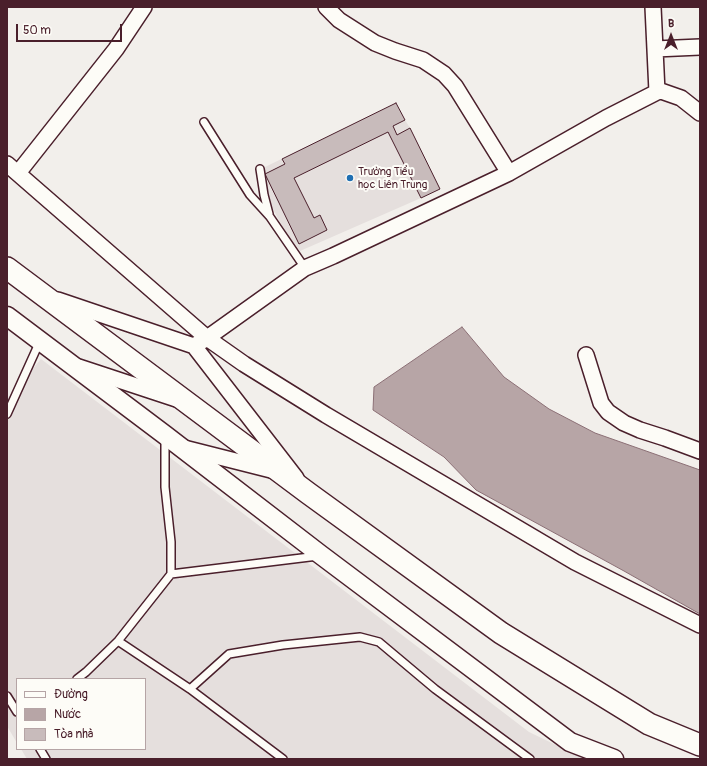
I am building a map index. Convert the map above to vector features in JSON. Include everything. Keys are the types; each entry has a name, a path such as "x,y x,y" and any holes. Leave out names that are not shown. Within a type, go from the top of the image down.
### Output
{"main road":[{"path":"7,268 308,493 501,633 649,724 700,745"}],"street":[{"path":"144,7 116,49 13,168 200,342 308,493"},
{"path":"326,7 339,20 376,43 423,60 444,74 455,86 509,173"},
{"path":"653,7 657,92"},
{"path":"655,49 700,47"},
{"path":"200,342 305,268 509,173 606,118 657,92 661,91 681,98 700,113"},
{"path":"45,296 200,342 244,364 326,415 575,562 700,625"},
{"path":"7,316 165,435 321,556 570,742 614,759"},
{"path":"586,355 601,403 608,412 624,423 640,430 700,451"},
{"path":"70,364 188,403"},
{"path":"181,448 282,473"}],"lane":[{"path":"204,122 250,195 270,216 305,268"},
{"path":"260,169 264,195 270,216"},
{"path":"7,414 40,341"},
{"path":"78,678 118,640 171,574 171,542 165,487 165,435"},
{"path":"171,574 321,556"},
{"path":"190,689 229,654 283,644 360,637 379,642 435,689 530,759"},
{"path":"118,640 190,689 283,759"},
{"path":"7,696 16,710"},
{"path":"41,750 46,759"}],"shaded area":[{"name":"Trường Tiểu học Liên Trung","path":"396,103 440,189 300,251 286,233 269,202 263,168"},
{"path":"41,359 529,732 585,759 27,759 22,750 146,750 146,678 16,678 16,741 7,726 7,399"}],"water":[{"path":"462,327 504,377 549,409 595,433 700,470 700,614 476,490 444,457 373,410 374,387"}],"building":[{"path":"396,103 405,120 393,126 397,135 410,128 440,189 421,198 388,132 294,178 314,218 320,215 327,230 299,244 265,174 285,164 282,159"}],"place":[{"name":"Trường Tiểu học Liên Trung","path":"350,178"}]}
